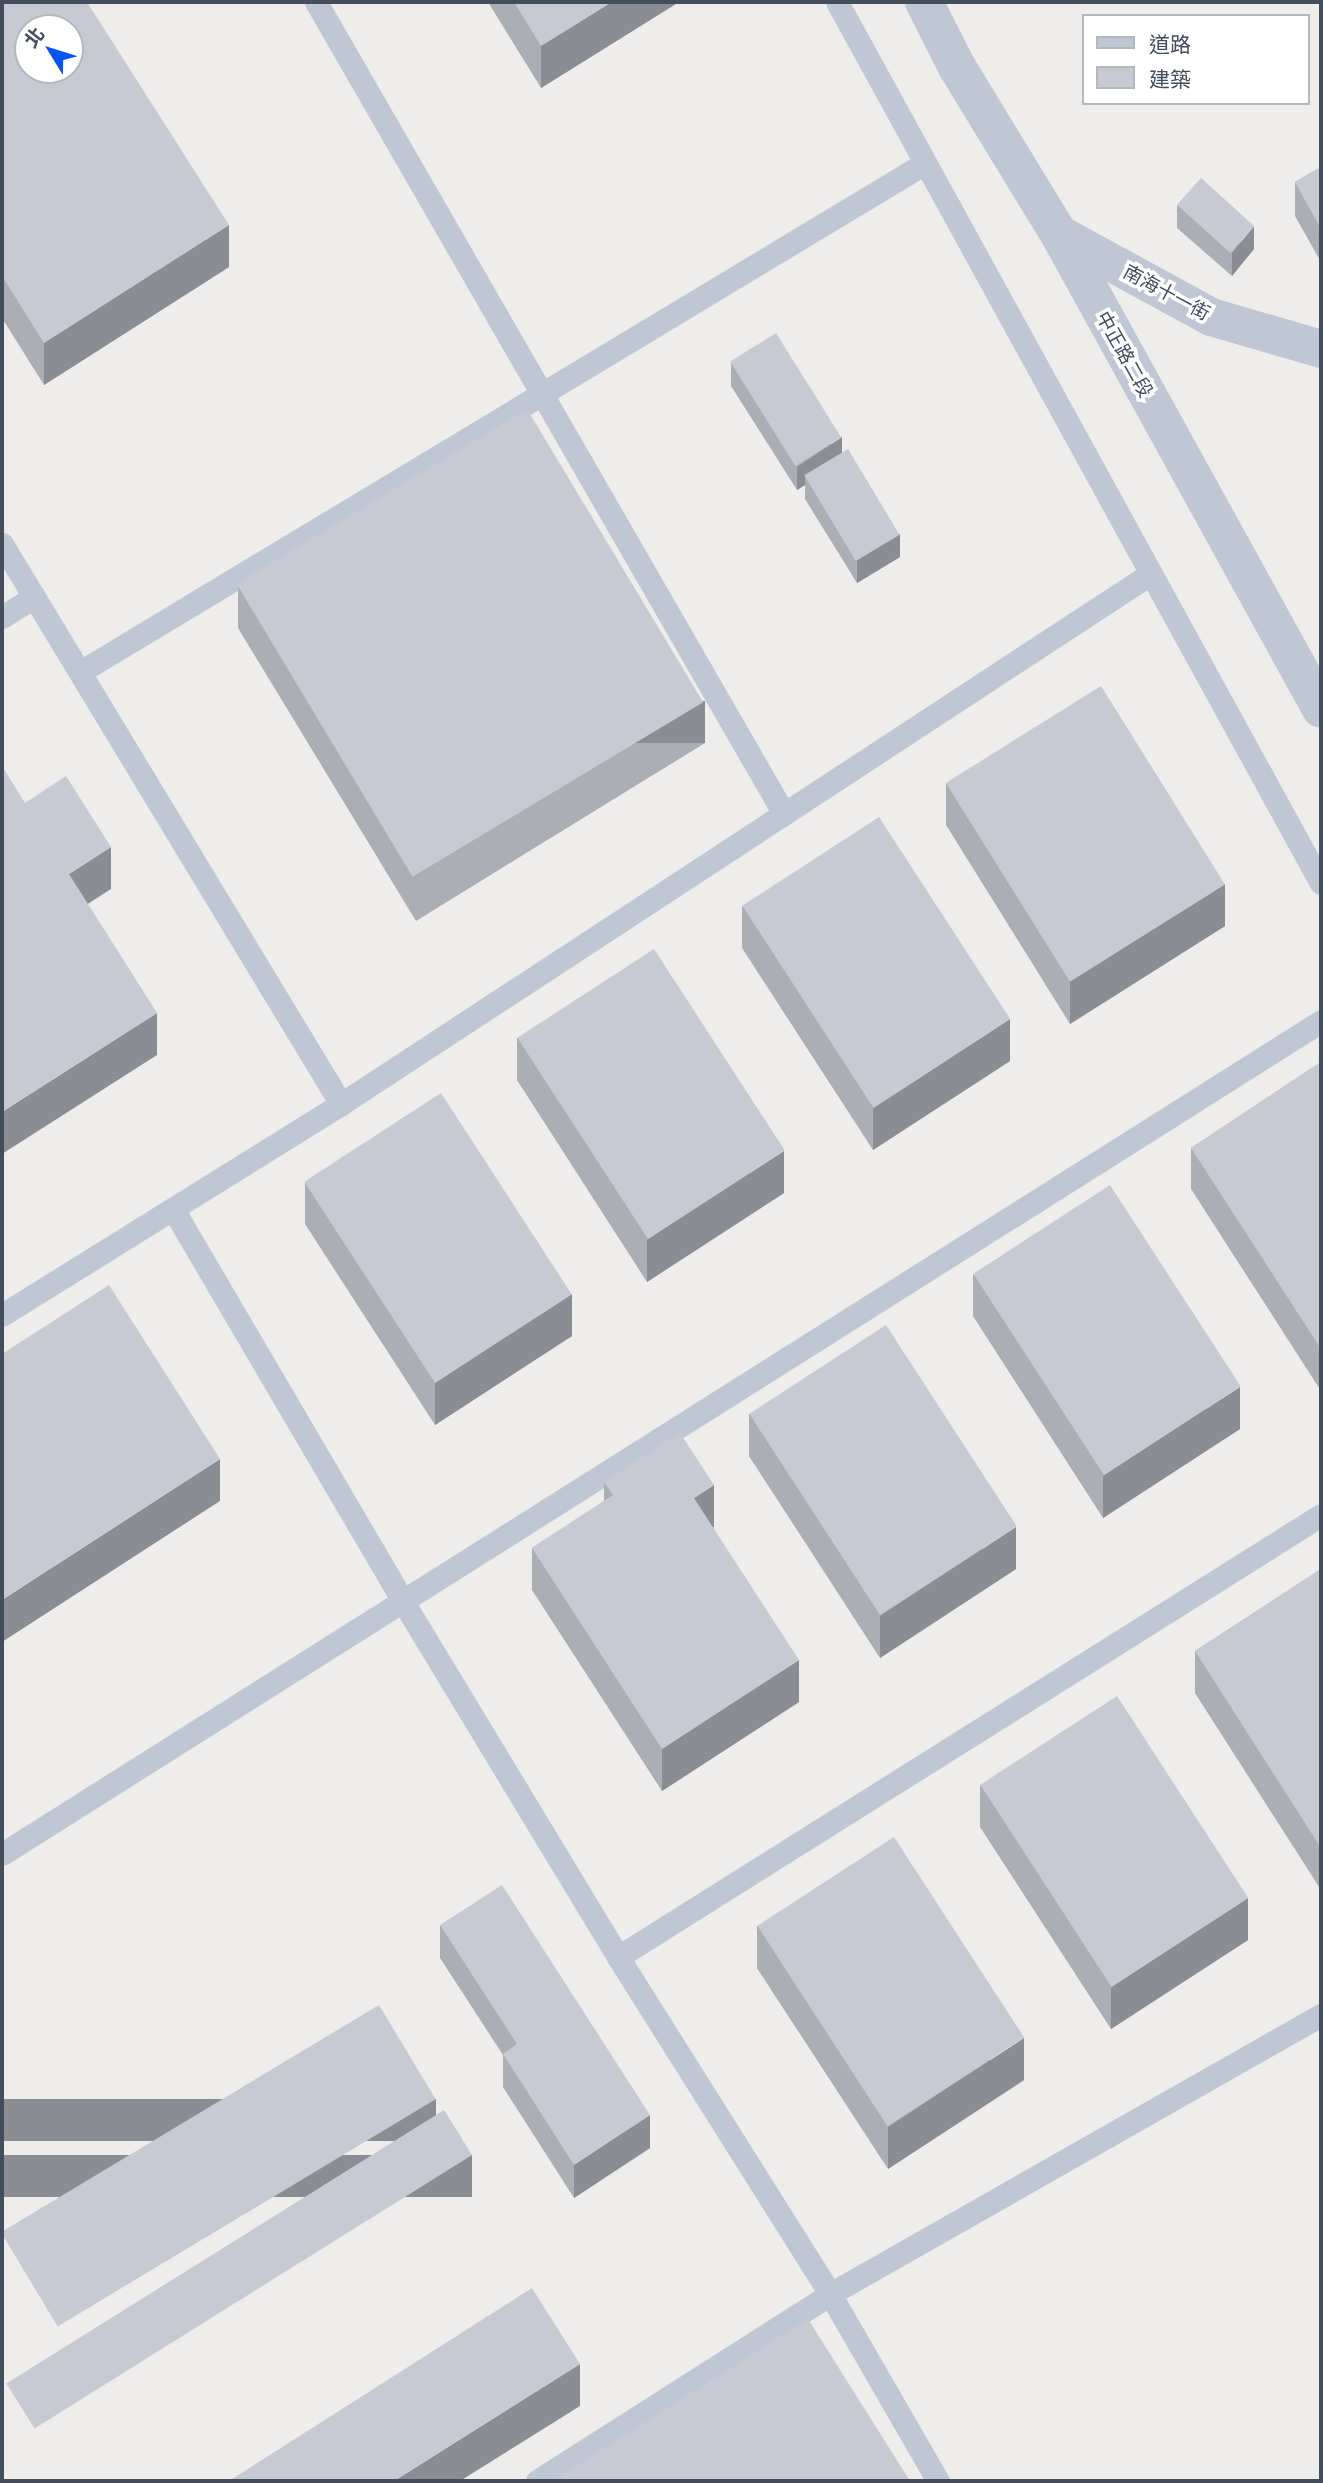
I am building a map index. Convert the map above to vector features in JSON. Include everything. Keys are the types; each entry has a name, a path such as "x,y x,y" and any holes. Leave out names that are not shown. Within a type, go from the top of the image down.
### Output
{"street":[{"name":"中正路二段","path":"924,2 957,67 1059,234 1321,709"},
{"name":"南海十一街","path":"1059,234 1211,317 1321,349"}],"lane":[{"path":"316,2 540,395 784,814"},
{"path":"837,2 1321,883"},
{"path":"80,672 925,163"},
{"path":"2,544 341,1104"},
{"path":"2,1315 341,1104 1150,574"},
{"path":"2,617 34,597"},
{"path":"2,1854 1321,1021"},
{"path":"173,1209 402,1600 618,1957 830,2294 938,2481"},
{"path":"618,1957 1321,1516"},
{"path":"537,2481 830,2294 1321,2015"}],"building":[{"path":"2,2 87,2 229,225 44,343 2,276"},
{"path":"514,2 612,2 541,46"},
{"path":"1321,167 1321,229 1295,182"},
{"path":"1201,178 1255,226 1230,253 1177,205"},
{"path":"776,333 841,437 795,466 730,362"},
{"path":"527,409 703,702 413,877 236,584"},
{"path":"848,449 900,535 856,561 804,475"},
{"path":"1101,686 1225,884 1070,981 946,783"},
{"path":"2,766 25,803 66,776 111,847 69,874 157,1013 2,1112"},
{"path":"879,817 1010,1019 874,1108 742,906"},
{"path":"654,949 785,1150 648,1239 517,1038"},
{"path":"1321,1062 1321,1349 1191,1148"},
{"path":"441,1093 572,1294 435,1383 304,1182"},
{"path":"1110,1185 1241,1386 1104,1475 973,1274"},
{"path":"109,1285 220,1459 2,1600 2,1354"},
{"path":"886,1325 1017,1526 880,1615 749,1414"},
{"path":"680,1433 714,1485 694,1498 799,1660 662,1749 532,1548 613,1495 604,1482"},
{"path":"1321,1569 1321,1848 1195,1651"},
{"path":"1117,1696 1248,1898 1112,1987 980,1785"},
{"path":"894,1837 1024,2037 887,2126 757,1926"},
{"path":"502,1885 650,2115 574,2165 503,2054 517,2044 440,1925"},
{"path":"379,2005 436,2099 58,2326 2,2232"},
{"path":"444,2110 472,2155 34,2428 6,2383"},
{"path":"532,2288 580,2364 394,2481 229,2481"},
{"path":"808,2319 910,2481 552,2481"}]}
